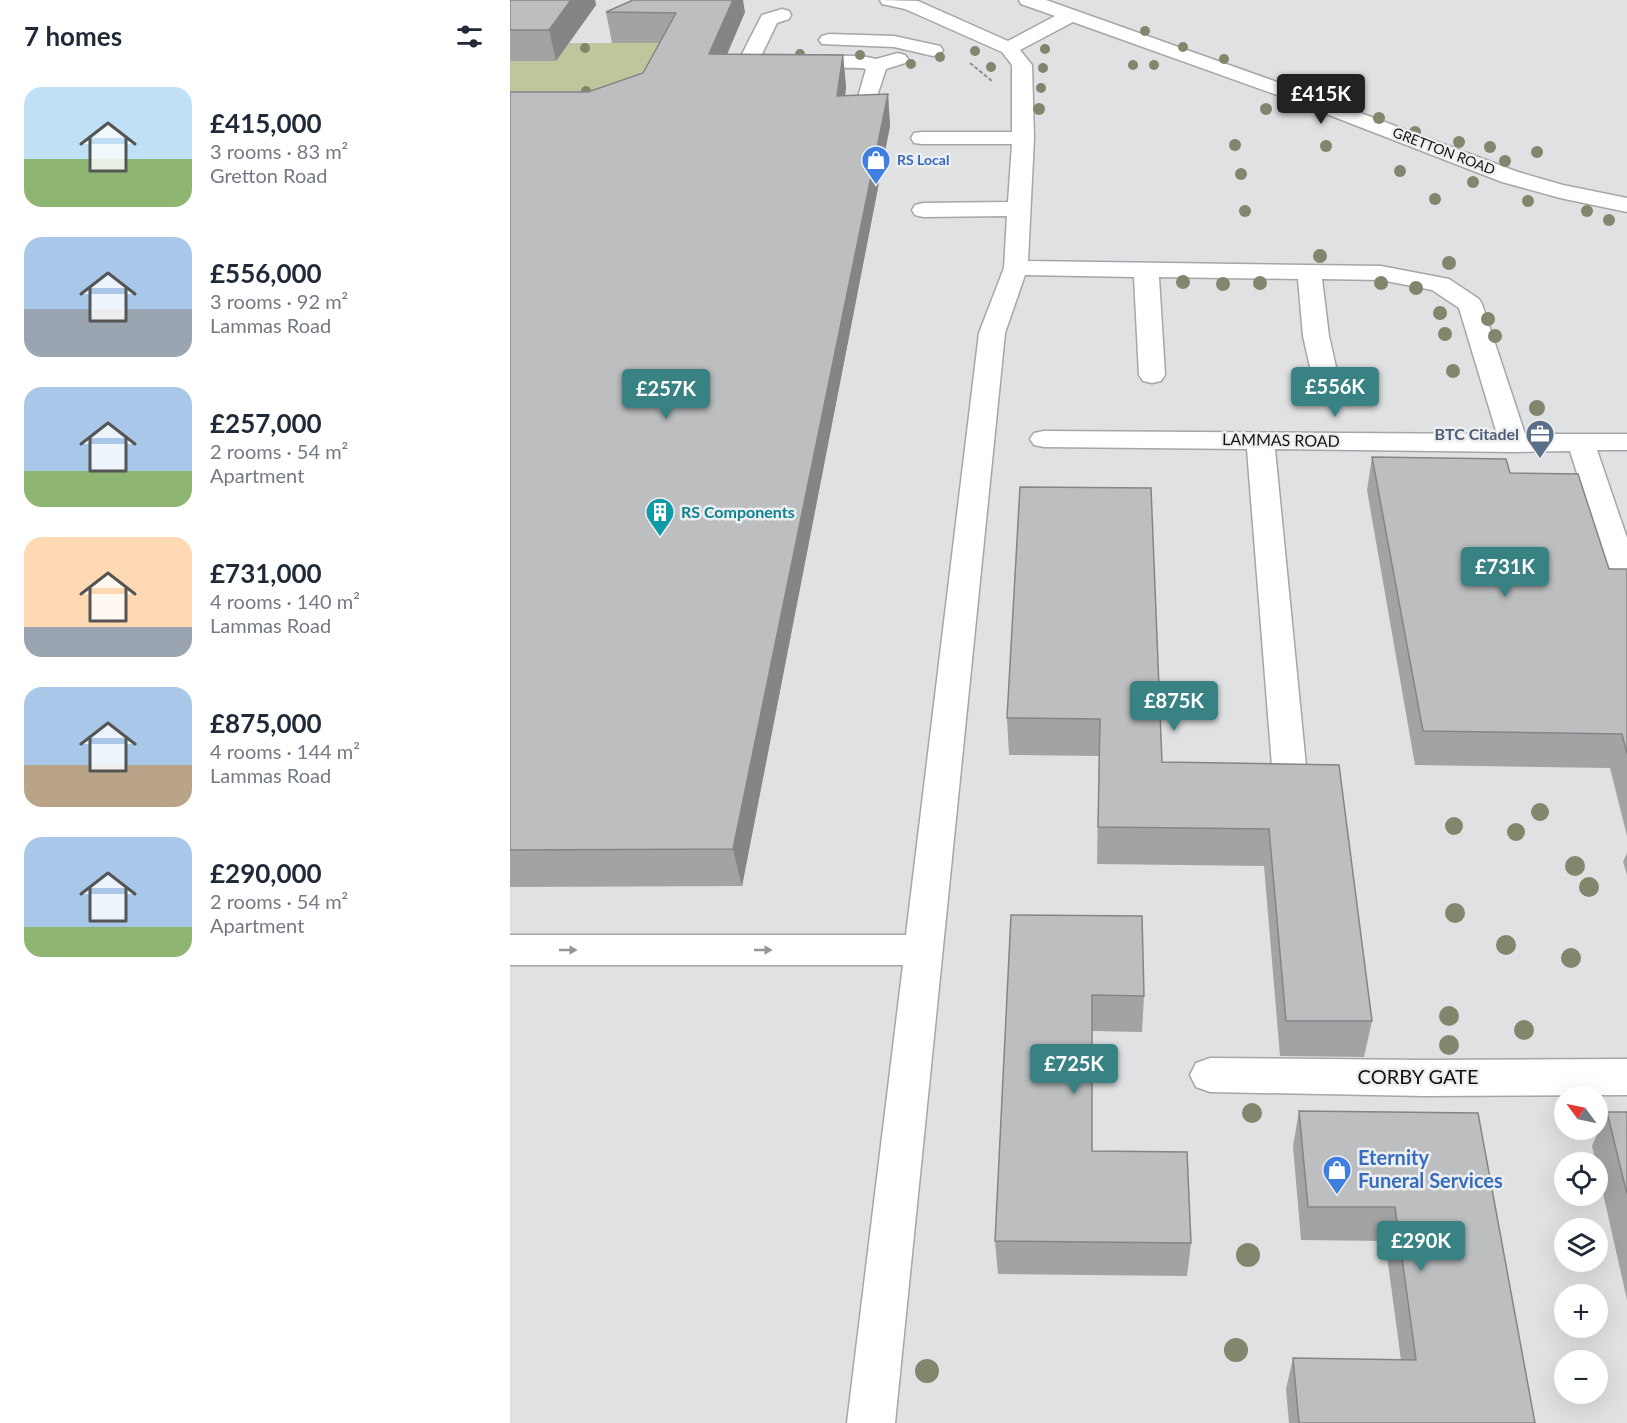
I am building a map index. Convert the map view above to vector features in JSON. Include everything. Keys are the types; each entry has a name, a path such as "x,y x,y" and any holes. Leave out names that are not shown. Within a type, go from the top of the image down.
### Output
{"street":[{"path":"871,1423 992,333 1016,267 1023,138 1022,65 1009,48 911,5 890,0"},
{"name":"GRETTON ROAD","path":"1028,0 1287,92 1510,177 1560,191 1627,205"},
{"path":"782,15 769,19 751,56 762,61 862,62 877,65 887,61 912,58 980,34"},
{"path":"1009,48 1070,16"},
{"path":"758,40 782,40"},
{"path":"805,40 899,41 911,42 933,50"},
{"path":"866,104 877,65"},
{"path":"922,138 1023,138"},
{"path":"923,210 1018,208"},
{"path":"1016,267 1146,268 1214,258 1309,271 1381,273 1440,284 1470,304 1514,444"},
{"path":"1146,268 1152,375"},
{"path":"1309,271 1316,336 1325,376"},
{"name":"LAMMAS ROAD","path":"1044,439 1260,439 1514,444 1627,442"},
{"path":"1260,439 1289,766"},
{"path":"1581,443 1620,561"},
{"path":"510,950 922,950"},
{"name":"CORBY GATE","path":"1210,1075 1424,1078 1627,1077"}],"green space":[{"path":"569,43 682,43 649,104 510,124 510,61 556,61"}],"building":[{"path":"510,0 571,0 549,30 510,30"},
{"name":"RS Components","path":"633,0 733,0 709,54 843,55 837,96 888,94 733,849 510,850 510,92 588,92 643,73 676,13 606,12"},
{"path":"1372,457 1506,459 1510,473 1578,474 1609,569 1627,569 1627,754 1622,734 1423,731"},
{"path":"1020,487 1151,488 1162,762 1339,765 1372,1021 1286,1021 1269,829 1098,827 1100,719 1007,718"},
{"path":"1011,915 1142,916 1144,996 1092,995 1092,1151 1187,1152 1191,1243 995,1241"},
{"path":"1299,1111 1478,1113 1535,1423 1299,1423 1293,1358 1416,1360 1395,1207 1308,1207"},
{"path":"1608,1112 1627,1112 1627,1194 1608,1116"}],"place":[{"name":"RS Local","path":"876,186"},
{"name":"BTC Citadel","path":"1540,460"},
{"name":"RS Components","path":"660,538"},
{"name":"Eternity Funeral Services","path":"1337,1196"}]}
